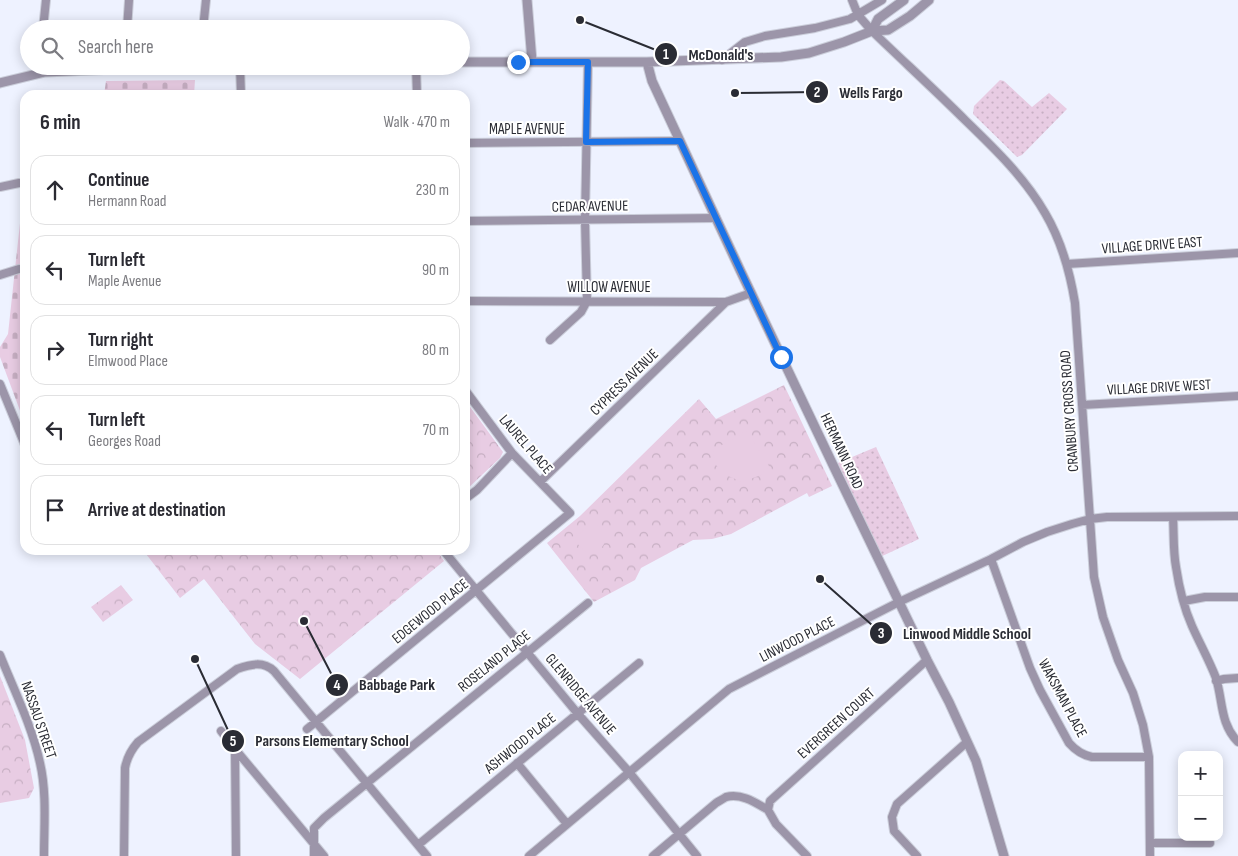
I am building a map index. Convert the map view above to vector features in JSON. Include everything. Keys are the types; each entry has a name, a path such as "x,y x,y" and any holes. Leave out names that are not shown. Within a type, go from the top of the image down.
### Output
{"street":[{"path":"44,20 46,0"},
{"path":"128,20 129,0"},
{"path":"204,20 206,0"},
{"path":"527,0 532,62"},
{"name":"CRANBURY CROSS ROAD","path":"852,0 858,15 872,31 996,150 1031,191 1052,227 1067,264 1075,303 1094,577 1103,617 1118,660 1133,693 1143,725 1148,757 1150,856"},
{"path":"722,60 745,42 850,19 882,0"},
{"path":"872,31 878,19 904,0"},
{"path":"470,62 647,62 781,57 809,53 872,31 888,30 910,16 929,0"},
{"path":"550,340 582,312 587,301 585,220 588,62"},
{"name":"HERMANN ROAD","path":"647,62 652,81 751,293 976,761 1004,856"},
{"path":"0,83 25,75"},
{"path":"240,75 241,90"},
{"path":"416,75 417,90"},
{"name":"MAPLE AVENUE","path":"470,143 680,141"},
{"path":"0,187 18,183"},
{"name":"CEDAR AVENUE","path":"470,221 716,218"},
{"name":"VILLAGE DRIVE EAST","path":"1067,264 1238,253"},
{"path":"0,275 19,269"},
{"name":"WILLOW AVENUE","path":"470,301 726,302 751,293"},
{"name":"CYPRESS AVENUE","path":"540,482 726,302"},
{"path":"0,384 20,433"},
{"name":"VILLAGE DRIVE WEST","path":"1082,405 1238,396"},
{"name":"LAUREL PLACE","path":"470,397 512,454 570,513"},
{"path":"470,495 512,454"},
{"name":"EDGEWOOD PLACE","path":"307,729 570,513"},
{"name":"LINWOOD PLACE","path":"529,856 729,689 899,602 1022,542 1090,519 1107,517 1238,516"},
{"path":"1172,517 1175,566 1184,601 1192,626 1209,660 1227,727 1233,738 1238,742"},
{"name":"GLENRIDGE AVENUE","path":"447,555 697,856"},
{"name":"WAKSMAN PLACE","path":"990,559 1030,668 1069,743 1075,750 1092,758 1148,757"},
{"path":"1184,601 1205,597 1238,597"},
{"name":"ROSELAND PLACE","path":"314,856 314,828 324,818 588,602"},
{"name":"NASSAU STREET","path":"0,655 32,732 41,764 44,856"},
{"name":"EVERGREEN COURT","path":"768,810 770,801 927,660"},
{"name":"ASHWOOD PLACE","path":"418,845 639,663"},
{"path":"124,856 125,768 127,757 138,742 238,669 259,664 265,665 274,671 427,856"},
{"path":"1216,681 1238,678"},
{"path":"221,731 324,856"},
{"path":"917,856 894,831 892,816 898,804 967,742"},
{"path":"235,749 236,856"},
{"path":"517,762 567,824"},
{"path":"653,856 716,803 726,798 738,796 752,800 768,810 776,824 807,856"},
{"path":"1150,843 1210,843"}],"green space":[{"path":"195,80 194,90 105,90 106,81"},
{"path":"1000,80 1004,81 1032,107 1049,93 1067,109 1022,155 1017,157 973,114 974,106"},
{"path":"20,223 20,411 0,357 0,347 8,334"},
{"path":"784,385 832,486 809,497 807,493 731,534 712,539 693,540 641,568 635,580 594,602 547,543 580,516 699,399 716,419"},
{"path":"470,407 503,452 500,458 470,486"},
{"path":"748,430 749,435 769,466 761,475 742,482 726,475 715,464 713,450"},
{"path":"876,447 919,539 878,558 833,465"},
{"path":"590,525 597,525 604,531 604,544 598,553 588,555 573,539"},
{"path":"147,555 440,555 444,561 300,679 255,644 204,579 180,598"},
{"path":"121,585 133,600 103,622 91,607"},
{"path":"0,676 25,740 34,788 29,798 0,803"}],"place":[{"name":"McDonald's","path":"580,20"},
{"name":"Wells Fargo","path":"735,93"},
{"name":"Linwood Middle School","path":"820,579"},
{"name":"Babbage Park","path":"304,621"},
{"name":"Parsons Elementary School","path":"195,659"}],"route":[{"path":"518,62 588,62 586,142 680,141 781,357"}]}
